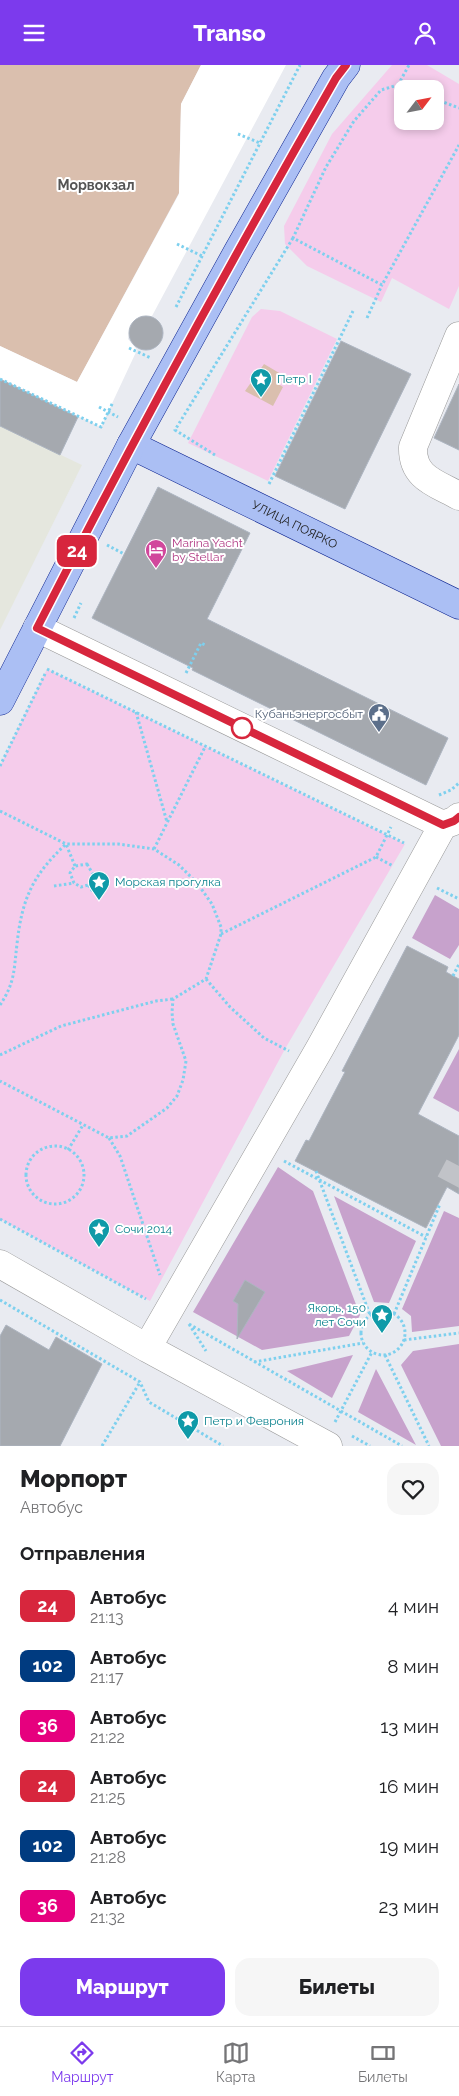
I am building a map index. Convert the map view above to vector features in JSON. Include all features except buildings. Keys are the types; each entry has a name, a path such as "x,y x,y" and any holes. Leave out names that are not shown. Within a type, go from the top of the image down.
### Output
{"main road":[{"path":"0,701 131,445 246,236 336,78 346,65"},
{"name":"УЛИЦА ПОЯРКО","path":"131,445 459,605"}],"street":[{"path":"459,336 413,447 413,459 416,469 424,477 459,496"},
{"path":"37,628 242,728 451,821 147,1347"},
{"path":"0,1264 147,1347 330,1436"}],"path":[{"path":"401,80 409,65"},
{"path":"175,430 293,238 326,167 354,121 381,90 394,86"},
{"path":"444,102 459,108"},
{"path":"238,134 260,143"},
{"path":"367,318 382,285 459,145"},
{"path":"293,238 382,285"},
{"path":"177,244 202,257"},
{"path":"267,489 353,311"},
{"path":"128,348 151,359"},
{"path":"0,379 101,427 113,402"},
{"path":"99,407 121,418"},
{"path":"186,674 201,643 205,645"},
{"path":"47,669 405,844"},
{"path":"136,712 167,823"},
{"path":"154,849 205,747"},
{"path":"0,811 66,844 118,844 154,849 179,865 197,883 212,904 221,927 221,934 206,979 173,999 156,1001 61,1027 0,1055"},
{"path":"66,844 75,866"},
{"path":"0,1005 10,991 14,977 17,944 28,892 38,873 66,844"},
{"path":"221,934 376,857"},
{"path":"74,883 70,873 75,866 87,865 94,876"},
{"path":"94,876 109,875"},
{"path":"54,885 74,883 81,887 88,885 94,876"},
{"path":"88,885 94,893"},
{"path":"453,976 459,964"},
{"path":"206,979 230,1007 264,1038 310,1063"},
{"path":"109,1138 127,1135 167,1108 177,1096 183,1080 186,1061 174,1024 172,1012 173,999"},
{"path":"0,1081 109,1138 120,1156 161,1279"},
{"path":"68,1150 83,1125"},
{"path":"52,1147 68,1150 77,1157 82,1167 82,1183 77,1193 68,1201 58,1204 46,1203 36,1198 26,1178 27,1167 32,1157 41,1150 52,1147"},
{"path":"284,1161 426,1237"},
{"path":"316,1171 370,1315"},
{"path":"394,1314 440,1204"},
{"path":"0,1219 168,1311 253,1363 402,1446"},
{"path":"0,1301 140,1382 149,1402 223,1446"},
{"path":"382,1311 394,1314 403,1323 404,1340 397,1351 385,1355 372,1352 364,1343 361,1335 362,1326 370,1315 382,1311"},
{"path":"404,1340 459,1333"},
{"path":"253,1363 364,1343"},
{"path":"330,1436 340,1411 372,1352"},
{"path":"385,1355 429,1446"},
{"path":"102,1446 140,1382"}],"shaded area":[{"path":"0,65 201,65 181,104 179,193 77,382 0,346"},
{"path":"392,65 427,65 459,84 459,286 449,309 392,278 381,302 307,266 285,244 284,226 332,134"},
{"path":"261,309 280,311 337,339 268,481 188,443 252,317","holes":["255,376 283,387 246,391"]},
{"path":"264,364 281,374 277,383 283,387 273,406 245,391"},
{"path":"0,426 82,465 0,630"},
{"path":"47,669 405,844 285,1049 150,1301 0,1219 0,766"},
{"path":"435,895 459,909 459,945 450,959 412,938"},
{"path":"459,1049 459,1112 433,1098"},
{"path":"278,1167 313,1191 360,1315 349,1336 262,1350 193,1312"},
{"path":"334,1196 416,1241 389,1303 374,1302"},
{"path":"444,1211 459,1218 459,1326 412,1332 411,1316 402,1309"},
{"path":"459,1344 459,1446 441,1446 401,1365 413,1351"},
{"path":"353,1355 332,1398 287,1371"},
{"path":"376,1369 416,1445 358,1412"}],"pier":[{"path":"201,65 286,65 152,316 141,316 130,325 128,339 137,350 101,427 0,379 0,346 77,382 179,194 181,104"}],"tunnel":[{"path":"450,1183 459,1166"}],"bus line":[{"name":"24","path":"346,65 336,78 131,445 37,628 443,825 459,817"}],"place":[{"name":"Петр I","path":"261,398"},
{"name":"Marina Yacht by Stellar","path":"156,569"},
{"name":"Кубаньэнергосбыт","path":"379,733"},
{"name":"Морская прогулка","path":"99,901"},
{"name":"Сочи 2014","path":"99,1248"},
{"name":"Якорь, 150 лет Сочи","path":"382,1334"},
{"name":"Петр и Феврония","path":"188,1440"}],"district":[{"name":"Морвокзал","path":"96,185"}]}
